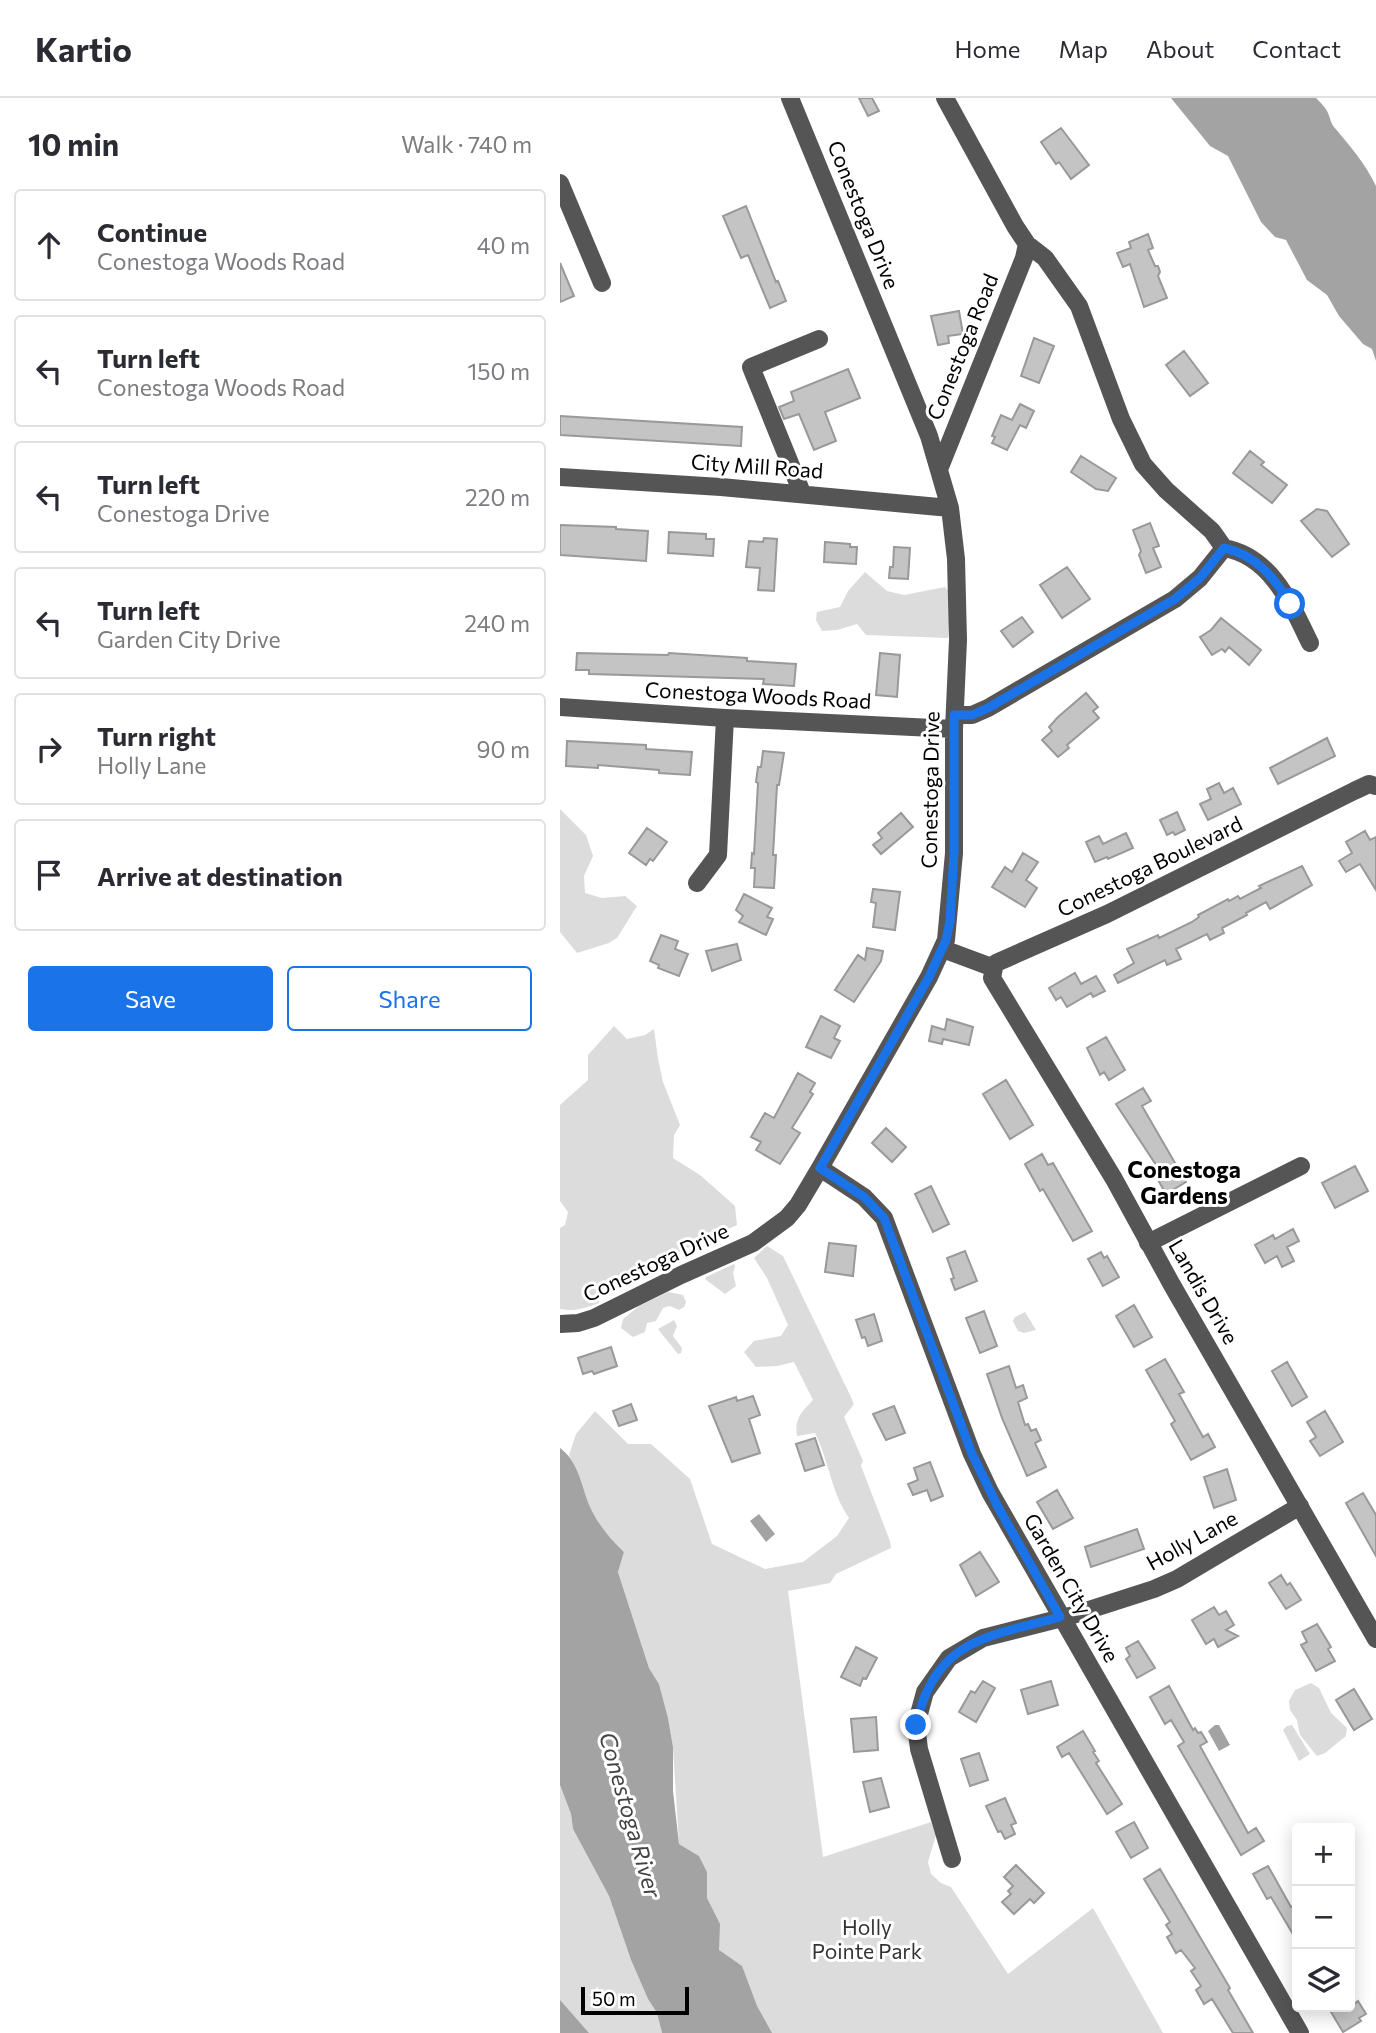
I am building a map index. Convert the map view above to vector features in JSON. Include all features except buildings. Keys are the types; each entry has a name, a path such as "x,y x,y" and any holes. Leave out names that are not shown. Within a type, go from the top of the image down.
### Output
{"street":[{"name":"Conestoga Drive","path":"560,1324 578,1323 594,1318 753,1243 787,1219 820,1168 943,949 950,921 954,853 958,590 950,508 940,467 790,98"},
{"path":"945,98 1027,244 1045,258 1079,306 1121,419 1143,464 1166,490 1212,531 1224,548 1245,554 1272,577 1290,604 1310,643"},
{"path":"560,183 602,283"},
{"name":"Conestoga Road","path":"940,467 1027,244"},
{"path":"802,493 751,367 819,339"},
{"name":"City Mill Road","path":"560,477 802,493 950,508"},
{"name":"Conestoga Woods Road","path":"560,707 725,718 954,722 988,708 1175,599 1200,578 1224,548"},
{"path":"697,883 718,855 725,718"},
{"name":"Conestoga Boulevard","path":"993,968 996,963 1107,914 1354,791 1369,785 1376,786"},
{"path":"943,949 993,968"},
{"name":"Landis Drive","path":"993,968 992,978 1114,1179 1376,1639"},
{"path":"1149,1243 1301,1166"},
{"name":"Garden City Drive","path":"820,1168 864,1197 884,1218 972,1454 998,1507 1300,2033"},
{"name":"Holly Lane","path":"952,1859 916,1735 925,1692 949,1658 971,1644 1154,1589 1177,1579 1300,1506"}],"green space":[{"path":"865,572 887,591 904,595 945,587 951,594 948,638 866,635 857,624 822,631 816,620 817,612 840,607 848,591"},
{"path":"560,809 586,835 593,856 584,876 585,893 602,898 625,896 637,906 617,938 577,953 560,932"},
{"path":"614,1026 627,1039 645,1035 654,1029 663,1082 680,1125 674,1135 673,1158 700,1175 735,1206 737,1225 602,1288 599,1303 565,1310 560,1309 560,1228 565,1225 568,1212 560,1201 560,1105 588,1080 588,1055"},
{"name":"Holly Pointe Park","path":"767,1246 783,1256 854,1404 844,1417 863,1461 861,1466 891,1548 836,1574 830,1583 788,1591 823,1857 931,1822 936,1835 928,1862 931,1874 951,1887 1008,1974 1093,1908 1163,2033 765,2033 719,1950 707,1898 707,1872 699,1856 679,1844 673,1747 668,1718 659,1684 649,1668 618,1572 624,1552 609,1539 591,1510 569,1455 576,1434 595,1411 628,1444 651,1444 690,1479 712,1544 765,1569 803,1562 837,1536 849,1518 838,1498 815,1433 797,1436 798,1420 813,1400 794,1362 756,1367 744,1352 754,1341 781,1336 788,1325 767,1278 754,1258"},
{"path":"734,1264 736,1286 725,1294 705,1279 706,1277"},
{"path":"668,1292 683,1295 686,1302 684,1307 679,1310 670,1306 663,1308 656,1321 647,1323 645,1332 633,1337 621,1328 623,1319 639,1306"},
{"path":"1025,1312 1036,1330 1024,1333 1018,1331 1013,1321"},
{"path":"674,1320 677,1326 673,1336 682,1348 678,1354 658,1329"},
{"path":"1311,1683 1319,1688 1331,1713 1347,1728 1346,1736 1317,1756 1300,1735 1289,1701 1295,1690"},
{"path":"1292,1725 1310,1754 1299,1761 1283,1730"},
{"path":"560,1785 571,1814 573,1829 609,1896 631,1960 657,2013 662,2033 560,2033"}],"water":[{"path":"1171,98 1316,98 1325,108 1333,125 1362,162 1376,186 1376,361 1372,349 1363,344 1339,316 1327,295 1307,280 1286,240 1275,237 1261,222 1228,156 1210,146"},
{"name":"Conestoga River","path":"560,1448 575,1467 597,1519 609,1537 624,1552 618,1572 649,1668 659,1684 668,1718 673,1747 673,1791 679,1844 699,1856 707,1872 707,1898 720,1924 719,1950 742,1966 757,2006 772,2033 662,2033 657,2013 631,1960 609,1896 573,1829 571,1814 560,1785"},
{"path":"759,1514 775,1534 766,1542 750,1521"},
{"path":"1219,1725 1230,1745 1219,1751 1208,1731"},
{"path":"560,2000 589,2033 560,2033"}],"district":[{"name":"Conestoga Gardens","path":"1184,1183"}],"route":[{"path":"916,1725 925,1692 940,1667 949,1658 983,1639 1060,1617 998,1507 972,1454 884,1218 864,1197 820,1168 929,977 946,940 950,921 954,853 954,715 980,713 1175,599 1200,578 1224,548 1245,554 1258,563 1281,588 1290,604"}]}
